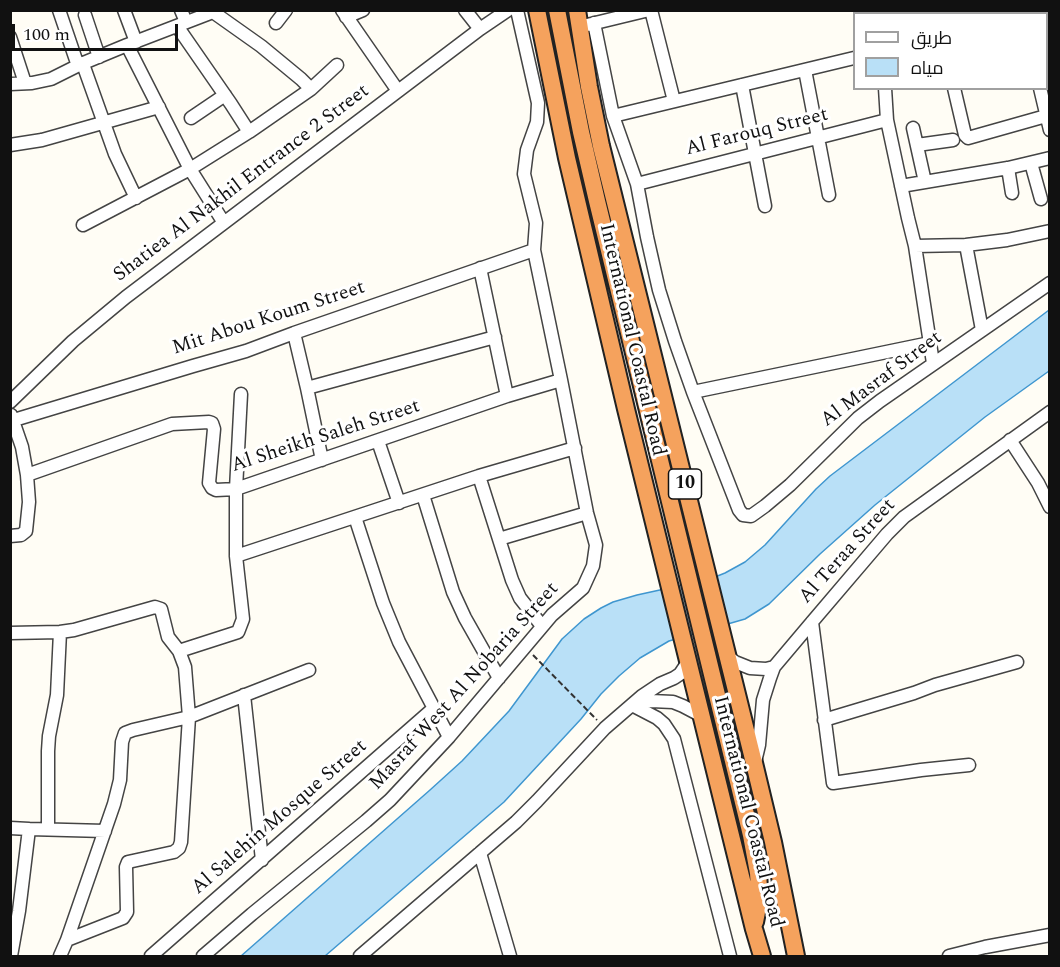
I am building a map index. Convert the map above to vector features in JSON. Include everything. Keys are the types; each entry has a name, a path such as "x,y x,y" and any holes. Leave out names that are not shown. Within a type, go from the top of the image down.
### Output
{"highway":[{"name":"International Coastal Road","path":"537,10 567,158 661,553 762,957"},
{"path":"557,10 597,201 751,836 758,873 759,902 754,929"},
{"name":"International Coastal Road","path":"584,20 589,87 601,146 773,842 796,957"}],"street":[{"path":"59,10 76,60 84,67 115,154 136,198"},
{"path":"124,10 131,43 159,107 190,169 224,223"},
{"path":"276,23 286,10"},
{"path":"363,10 344,14 398,91"},
{"path":"465,10 480,29"},
{"name":"Shatiea Al Nakhil Entrance 2 Street","path":"10,402 96,321 508,10"},
{"path":"499,539 587,513 534,250 536,224 524,174 524,164 537,122 538,103 517,10"},
{"path":"674,101 650,10 584,20 613,116 637,184 659,290 693,392 930,343"},
{"path":"10,84 43,82 181,19 210,12 216,13 311,89"},
{"path":"85,15 99,57"},
{"path":"181,19 249,132"},
{"path":"10,37 25,83"},
{"path":"613,116 853,58"},
{"path":"83,225 190,169 249,132 311,89 337,65"},
{"path":"805,70 829,195"},
{"path":"742,85 765,206"},
{"path":"885,90 887,120 915,246 933,363"},
{"path":"954,90 965,135 968,138 1046,116"},
{"path":"1040,90 1050,130"},
{"path":"191,118 225,95"},
{"path":"10,145 42,140 159,107"},
{"name":"Al Farouq Street","path":"637,184 887,120"},
{"path":"913,128 925,182"},
{"path":"917,145 953,140"},
{"path":"901,186 1008,168 1050,158"},
{"path":"1031,163 1041,199"},
{"path":"1008,168 1012,193"},
{"path":"915,246 966,245 1007,240 1050,231"},
{"path":"966,245 982,330"},
{"name":"Mit Abou Koum Street","path":"12,417 246,351 534,250"},
{"path":"480,268 507,396"},
{"name":"Al Masraf Street","path":"693,392 739,510 743,515 751,516 765,507 858,418 933,363 1050,283"},
{"path":"294,333 322,460"},
{"path":"307,388 495,337"},
{"name":"Al Sheikh Saleh Street","path":"27,475 172,424 209,422 212,423 214,429 209,483 216,490 236,489 507,396 561,380"},
{"path":"179,651 238,632 243,619 236,556 236,489 241,394"},
{"name":"Al Teraa Street","path":"754,763 759,745 763,700 774,667 895,525 913,509 1050,412"},
{"path":"10,536 21,536 27,528 29,502 22,447 12,417"},
{"path":"1010,440 1038,483 1050,507"},
{"path":"378,441 399,503"},
{"path":"236,556 479,476 575,448"},
{"path":"479,476 512,580 520,598 542,626"},
{"path":"423,495 453,592 499,678"},
{"name":"Masraf West Al Nobaria Street","path":"203,957 390,800 449,737 552,615 583,588 593,566 596,545 587,513"},
{"path":"355,517 383,603 399,642 449,737"},
{"path":"10,633 74,630 155,607 161,609 168,637 179,651 185,667 189,717 179,848 174,852 128,862 126,867 126,916 104,927 67,940"},
{"path":"812,622 834,784 969,765"},
{"path":"48,829 48,751 57,695 60,632"},
{"path":"728,657 750,668 774,667"},
{"path":"360,957 530,808 605,728 651,689 680,674 688,662"},
{"path":"824,720 1017,662"},
{"path":"60,957 114,804 120,780 122,742 126,733 189,717 309,670"},
{"path":"244,695 262,860"},
{"path":"632,705 651,701 673,702 702,716"},
{"path":"632,705 657,718 674,739 730,957"},
{"name":"Al Salehin Mosque Street","path":"151,957 434,708"},
{"path":"10,828 105,831"},
{"path":"11,957 29,829"},
{"path":"480,853 510,957"},
{"path":"949,957 1000,944 1050,935"},
{"path":"1000,944 1004,957"}],"path":[{"path":"539,661 597,720"}],"water":[{"path":"1049,310 1049,371 985,417 875,505 769,604 745,619 669,641 640,658 601,694 581,719 504,802 325,956 241,956 462,761 509,711 562,639 584,619 613,602 710,579 745,562 765,545 830,476"}]}
